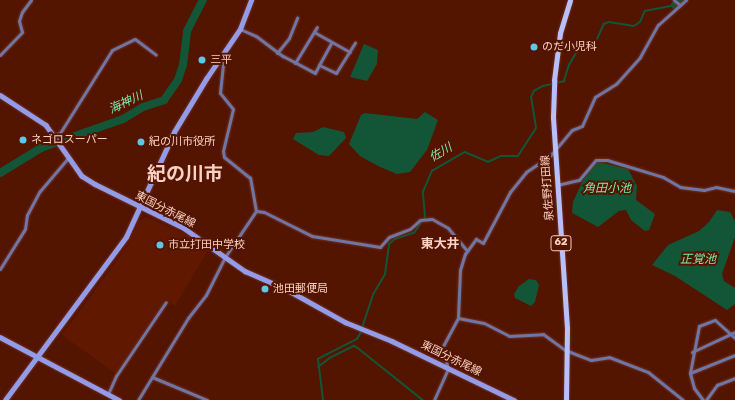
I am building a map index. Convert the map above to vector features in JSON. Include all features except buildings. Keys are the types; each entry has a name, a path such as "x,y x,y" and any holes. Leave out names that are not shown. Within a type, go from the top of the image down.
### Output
{"main road":[{"name":"泉佐野打田線","path":"566,400 568,351 555,149 554,80 560,34 570,0"}],"street":[{"path":"0,55 22,32 20,21 22,12 31,0"},
{"path":"5,400 120,246 174,132 221,55 240,29 252,0"},
{"path":"434,400 448,368 442,348 458,318 460,270 467,251 476,239 483,243 510,192 526,172 550,156 572,130 582,126 595,98 616,84 640,58 658,24 677,3 686,0"},
{"path":"277,53 289,38 297,18"},
{"path":"295,64 317,27"},
{"path":"240,29 256,36 277,53 295,64 315,73 332,42"},
{"path":"314,32 350,52"},
{"path":"54,135 60,133 112,50 135,39 156,55"},
{"path":"319,64 336,73 355,43"},
{"path":"138,400 188,318 206,295 225,257 256,211 250,178 224,157 233,109 220,93 223,63 221,55"},
{"name":"東国分赤尾線","path":"0,95 35,116 54,135 61,148 82,176 138,207 184,228 245,271 286,289 360,328 514,400"},
{"path":"0,269 25,229 27,215 40,191 68,158"},
{"path":"557,185 579,180 596,160 607,160 662,177 680,187 704,190 716,187 735,191"},
{"path":"256,211 264,212 312,236 380,247 389,237 410,229 422,219 426,219 448,228 467,251"},
{"path":"108,394 116,376 166,302"},
{"path":"458,318 484,324 509,336 540,333 568,351 591,360 609,357 648,372 683,400"},
{"path":"692,352 734,335 715,320 698,326 692,352 690,373 694,388 704,400 717,385 735,378"},
{"path":"0,337 36,358 119,400"},
{"path":"690,373 735,356"},
{"path":"152,377 207,400"}],"shaded area":[{"path":"147,217 194,238 209,249 175,306 166,300 116,374 62,335 128,245 139,221"}],"water":[{"path":"364,44 378,50 377,64 367,81 350,77"},
{"path":"425,112 438,120 427,150 410,172 397,174 378,166 360,156 349,144 361,115 365,113 417,119"},
{"path":"323,127 344,132 346,138 329,156 319,155 293,139 296,133 313,132"},
{"name":"角田小池","path":"598,162 628,169 637,186 636,200 655,214 649,230 645,231 631,220 626,210 619,211 598,227 572,213 573,202 582,182 589,170"},
{"name":"正覚池","path":"717,210 730,212 735,221 735,237 722,274 724,281 735,288 735,304 727,310 675,276 652,265 668,245 699,231 709,222"},
{"path":"529,279 536,280 539,285 535,302 531,306 515,298 514,294 519,286"}],"waterway":[{"name":"海神川","path":"0,173 41,148 123,119 143,107 164,100 178,80 183,65 187,31 203,0"},
{"name":"佐川","path":"675,5 681,1"},
{"name":"佐川","path":"323,400 318,359 357,339 373,295 385,274 389,244 395,239 414,233 425,217 423,192 432,171 465,152 488,162 501,156 518,156 536,128 531,97 534,91 543,86 564,81 569,65 580,46 594,46 604,24 609,22 634,26 640,22 645,11 675,5"},
{"path":"318,367 330,358 354,346 423,400"}],"place":[{"name":"のだ小児科","path":"534,47"},
{"name":"三平","path":"202,60"},
{"name":"ネゴロスーパー","path":"23,140"},
{"name":"紀の川市役所","path":"141,142"},
{"name":"市立打田中学校","path":"160,245"},
{"name":"池田郵便局","path":"265,289"}],"district":[{"name":"紀の川市","path":"185,174"},
{"name":"東大井","path":"440,244"}]}
